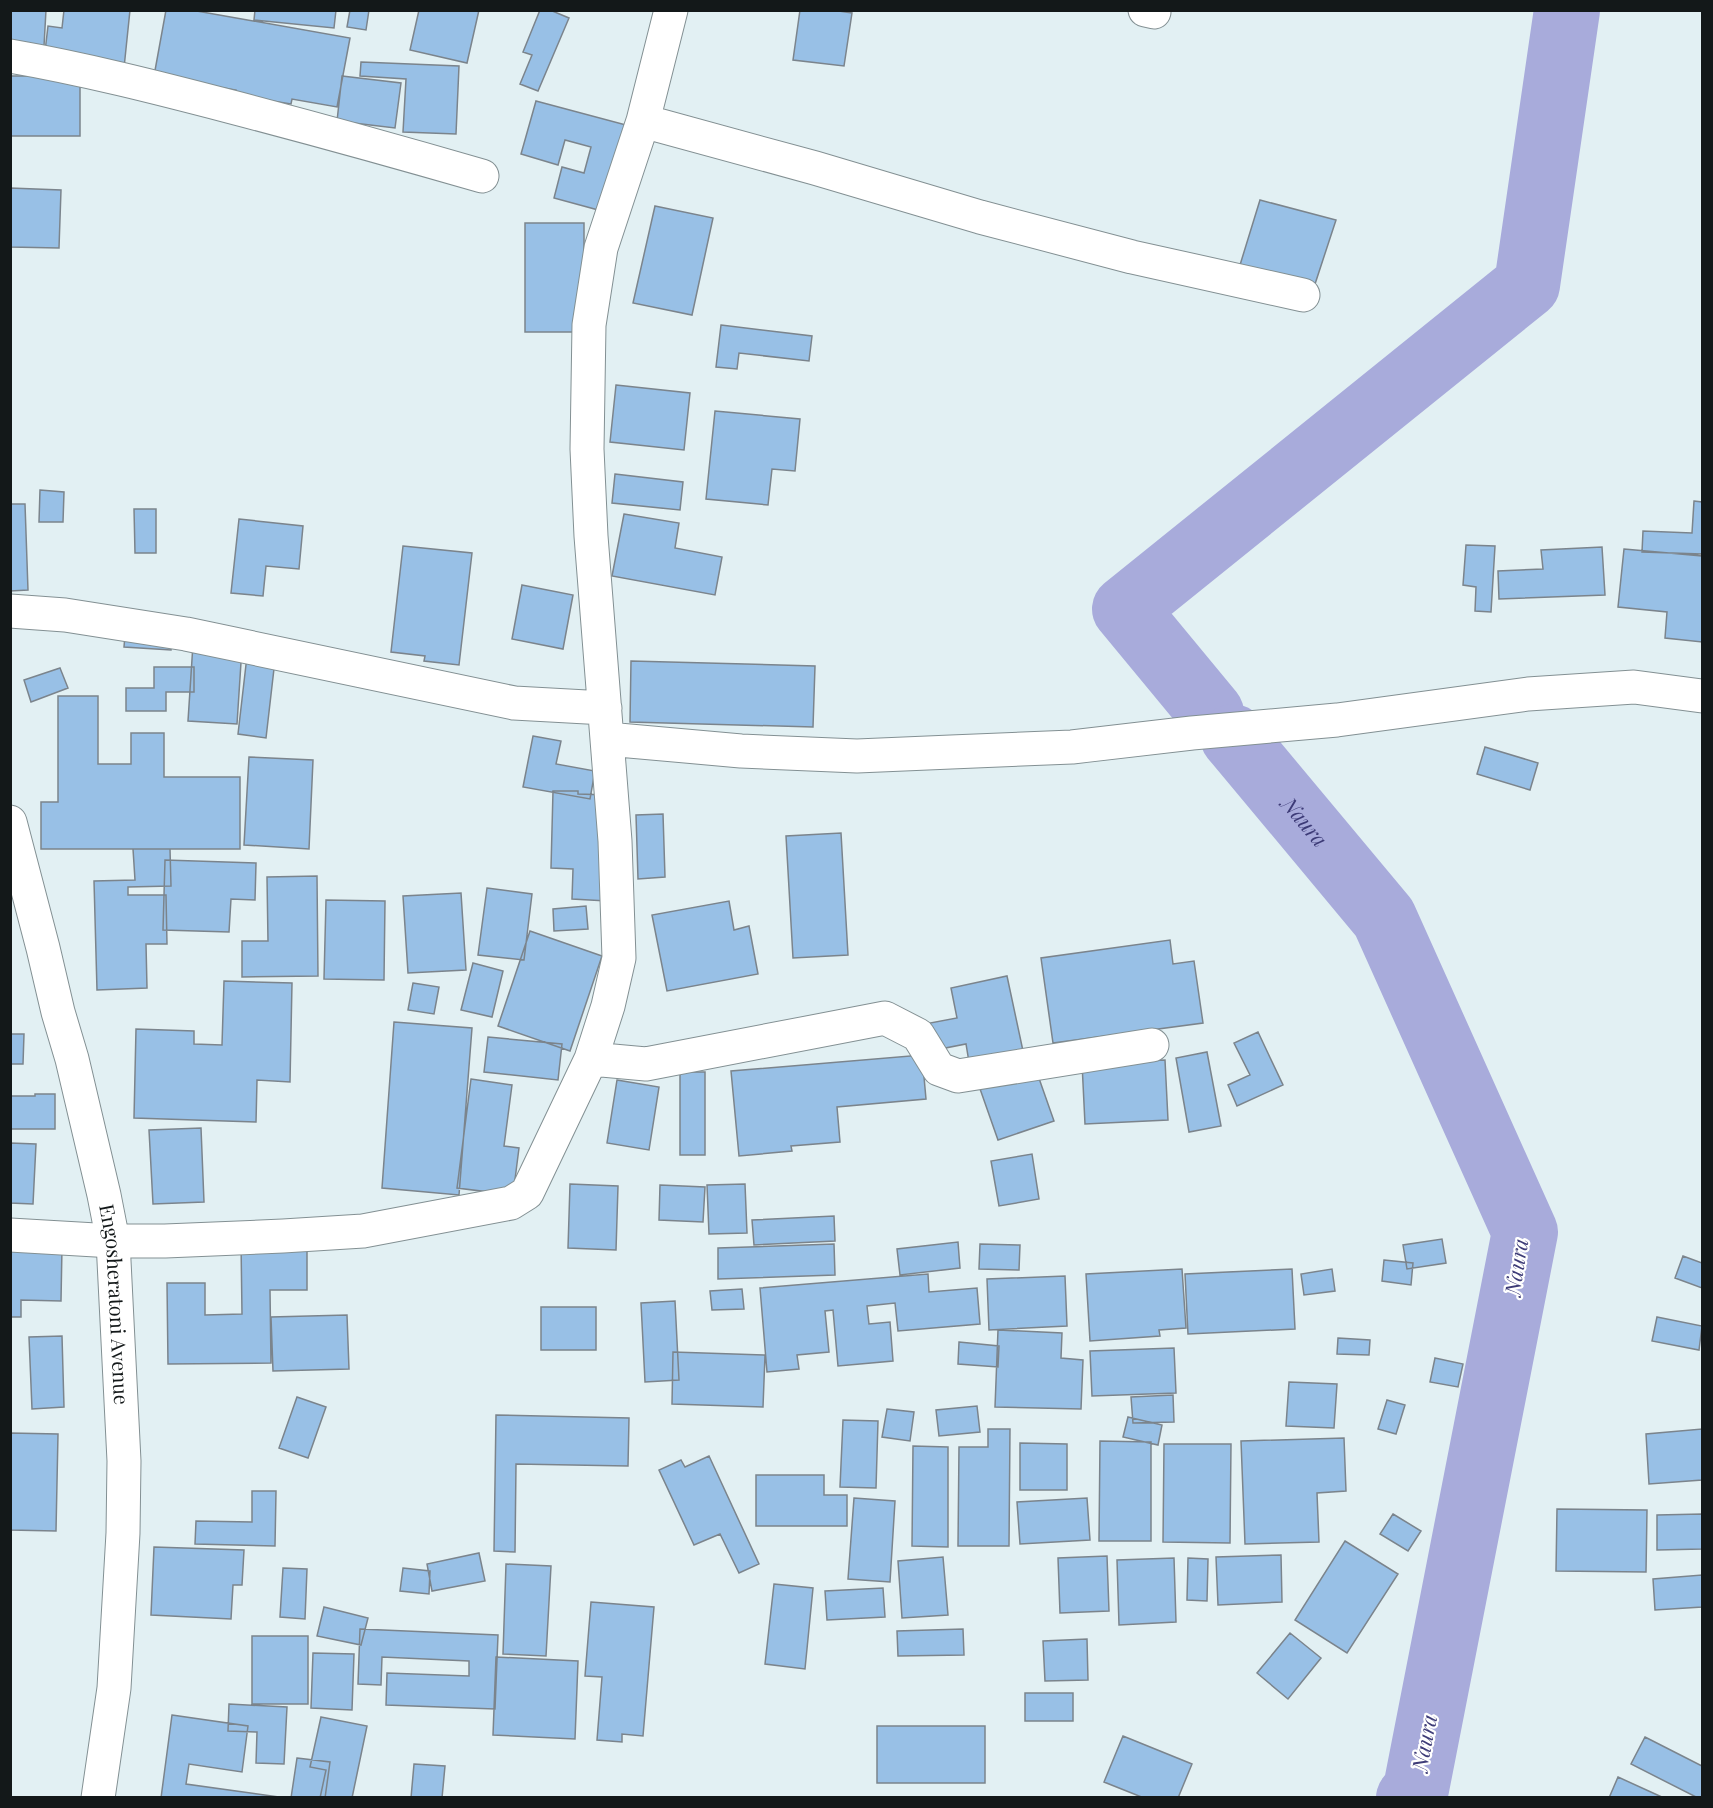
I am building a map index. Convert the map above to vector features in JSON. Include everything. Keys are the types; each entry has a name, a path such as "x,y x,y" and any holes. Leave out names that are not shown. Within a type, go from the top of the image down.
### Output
{"street":[{"path":"10,1235 113,1241 223,1239 363,1231 511,1203 527,1193 591,1059 608,1006 619,958 615,841 591,536 587,449 589,325 601,248 643,121 671,10"},
{"path":"10,56 143,84 328,132 482,176"},
{"path":"643,121 826,171 980,217 1132,257 1303,295"},
{"path":"10,611 65,615 186,634 741,751 857,756 1072,747 1337,720 1528,694 1634,687 1702,696"},
{"name":"Engosheratoni Avenue","path":"10,822 57,1012 72,1059 113,1241 124,1461 123,1533 114,1688 98,1797"},
{"path":"591,1059 646,1065 885,1018 918,1035 939,1069 958,1076 1152,1045"}],"building":[{"path":"10,10 46,10 44,46 10,44"},
{"path":"64,10 130,10 124,68 44,60 48,26 62,28"},
{"path":"166,10 191,10 350,38 337,107 292,99 291,104 235,95 236,90 154,76"},
{"path":"255,10 336,10 334,28 254,20"},
{"path":"350,10 369,10 366,30 347,27"},
{"path":"419,10 479,10 467,63 410,50"},
{"path":"540,10 550,10 569,18 538,91 520,84 532,55 523,52"},
{"path":"800,10 832,10 852,13 844,66 793,60"},
{"path":"361,62 459,66 456,134 403,132 406,79 360,76"},
{"path":"10,76 80,76 80,136 10,136"},
{"path":"342,76 401,83 395,128 337,121"},
{"path":"536,101 626,125 602,211 554,198 562,167 584,173 591,147 565,140 558,165 521,154"},
{"path":"10,188 61,190 59,248 10,247"},
{"path":"1260,200 1336,220 1315,284 1240,265"},
{"path":"655,206 713,218 692,315 633,303"},
{"path":"525,223 584,223 584,332 525,332"},
{"path":"721,325 812,336 809,361 739,353 737,369 716,367"},
{"path":"616,385 690,393 684,450 610,442"},
{"path":"715,411 800,419 795,471 772,469 768,505 706,499"},
{"path":"615,474 683,482 680,510 612,503"},
{"path":"40,490 64,492 63,522 39,522"},
{"path":"1694,501 1702,502 1702,554 1642,552 1643,531 1692,533"},
{"path":"10,504 25,504 28,590 10,591"},
{"path":"134,509 156,509 156,553 135,553"},
{"path":"624,514 679,523 675,548 722,557 715,595 612,576"},
{"path":"239,519 303,526 299,569 266,566 263,596 231,593"},
{"path":"1466,545 1495,546 1491,612 1475,611 1476,587 1463,585"},
{"path":"403,546 472,553 459,665 424,661 425,656 391,652"},
{"path":"1602,547 1605,595 1499,599 1498,571 1543,569 1541,550"},
{"path":"1624,549 1702,556 1702,642 1665,638 1667,612 1618,607"},
{"path":"522,585 573,595 563,649 512,639"},
{"path":"126,623 173,626 171,650 124,647"},
{"path":"193,644 242,647 237,724 188,721"},
{"path":"247,656 275,660 266,738 238,734"},
{"path":"631,661 815,666 813,727 630,722"},
{"path":"154,667 194,667 194,692 166,692 166,711 126,711 126,688 154,688"},
{"path":"60,668 68,688 31,702 24,680"},
{"path":"58,696 98,696 98,764 131,764 131,733 164,733 164,777 240,777 240,849 41,849 41,802 58,802"},
{"path":"533,736 561,741 556,764 595,771 590,799 523,787"},
{"path":"1485,747 1538,763 1530,790 1477,774"},
{"path":"249,757 313,760 309,849 244,845"},
{"path":"553,791 609,795 607,901 572,899 573,869 551,868"},
{"path":"663,814 665,877 638,879 636,815"},
{"path":"841,833 848,955 793,958 786,836"},
{"path":"133,849 170,849 171,886 128,887 128,895 166,895 167,944 146,944 147,988 97,990 94,881 135,880"},
{"path":"165,860 256,863 255,900 231,899 229,932 163,930"},
{"path":"317,876 318,976 242,977 242,941 268,941 267,877"},
{"path":"487,888 532,894 524,960 478,955"},
{"path":"461,893 466,970 408,973 403,896"},
{"path":"326,900 385,901 384,980 324,979"},
{"path":"729,901 734,930 749,926 758,974 667,991 652,915"},
{"path":"586,906 588,929 554,931 553,909"},
{"path":"530,931 602,956 570,1051 498,1026"},
{"path":"1170,940 1173,964 1194,961 1203,1023 1053,1043 1041,958"},
{"path":"473,963 503,971 492,1017 461,1010"},
{"path":"1007,976 1023,1051 969,1062 966,1044 935,1050 930,1023 957,1018 951,988"},
{"path":"224,981 292,983 290,1082 257,1080 256,1122 134,1118 136,1029 194,1031 194,1044 222,1045"},
{"path":"413,983 439,987 434,1014 408,1010"},
{"path":"394,1022 472,1028 459,1195 382,1188"},
{"path":"1258,1032 1283,1085 1237,1106 1228,1085 1250,1075 1234,1043"},
{"path":"10,1034 24,1034 23,1064 10,1064"},
{"path":"488,1037 562,1044 558,1080 484,1072"},
{"path":"1207,1052 1221,1126 1189,1132 1176,1058"},
{"path":"922,1055 926,1099 837,1107 840,1142 791,1146 792,1151 739,1156 731,1071"},
{"path":"1165,1060 1168,1120 1085,1124 1082,1063"},
{"path":"1035,1067 1054,1121 998,1140 979,1086"},
{"path":"680,1072 705,1072 705,1155 680,1155"},
{"path":"471,1079 512,1085 504,1146 519,1148 513,1195 457,1188"},
{"path":"617,1080 659,1087 649,1150 607,1143"},
{"path":"35,1094 55,1094 55,1129 10,1129 10,1096 35,1096"},
{"path":"201,1128 204,1202 153,1204 149,1130"},
{"path":"10,1143 36,1144 33,1204 10,1203"},
{"path":"1032,1154 1039,1199 999,1206 991,1161"},
{"path":"570,1184 618,1186 616,1250 568,1248"},
{"path":"745,1184 747,1233 709,1234 707,1185"},
{"path":"660,1185 705,1187 703,1222 659,1220"},
{"path":"834,1216 835,1241 754,1245 752,1220"},
{"path":"1442,1239 1446,1263 1407,1269 1403,1245"},
{"path":"307,1241 307,1290 270,1290 271,1363 168,1364 167,1283 205,1283 205,1315 242,1314 241,1242"},
{"path":"958,1242 960,1268 900,1275 897,1249"},
{"path":"834,1244 835,1275 718,1279 718,1248"},
{"path":"980,1244 1020,1245 1019,1270 979,1269"},
{"path":"10,1246 62,1247 61,1301 21,1300 21,1317 10,1317"},
{"path":"1683,1256 1702,1263 1702,1288 1675,1278"},
{"path":"1384,1260 1413,1263 1411,1285 1382,1281"},
{"path":"1182,1269 1186,1328 1159,1330 1160,1336 1090,1341 1086,1274"},
{"path":"1292,1269 1295,1329 1188,1334 1185,1274"},
{"path":"1332,1269 1335,1291 1304,1295 1301,1274"},
{"path":"928,1274 929,1292 977,1288 980,1324 898,1331 895,1303 867,1306 869,1324 890,1322 893,1361 838,1366 833,1310 825,1311 829,1352 797,1355 799,1369 767,1372 760,1288"},
{"path":"1065,1276 1067,1326 989,1330 987,1279"},
{"path":"742,1289 744,1309 712,1310 710,1291"},
{"path":"675,1301 679,1380 645,1382 641,1303"},
{"path":"541,1307 596,1307 596,1350 541,1350"},
{"path":"347,1315 349,1369 273,1371 271,1317"},
{"path":"1657,1317 1702,1326 1699,1350 1652,1341"},
{"path":"998,1330 1062,1333 1061,1358 1083,1360 1081,1409 995,1407"},
{"path":"62,1336 64,1407 32,1409 29,1337"},
{"path":"1338,1338 1370,1340 1369,1355 1337,1354"},
{"path":"959,1342 999,1346 998,1367 958,1364"},
{"path":"1174,1348 1176,1393 1092,1396 1090,1351"},
{"path":"673,1352 765,1355 763,1407 672,1404"},
{"path":"1435,1358 1463,1364 1458,1387 1430,1382"},
{"path":"1289,1382 1337,1384 1334,1428 1286,1426"},
{"path":"1173,1395 1174,1422 1133,1423 1131,1397"},
{"path":"297,1397 326,1407 308,1458 279,1448"},
{"path":"1387,1400 1405,1405 1396,1434 1378,1429"},
{"path":"977,1406 980,1432 939,1436 936,1410"},
{"path":"887,1409 914,1412 910,1441 882,1437"},
{"path":"496,1415 629,1418 628,1466 516,1464 515,1552 494,1551"},
{"path":"1128,1417 1162,1425 1158,1445 1123,1437"},
{"path":"843,1420 878,1421 876,1488 840,1487"},
{"path":"988,1429 1010,1429 1009,1546 958,1546 959,1447 988,1447"},
{"path":"1702,1429 1702,1480 1649,1484 1646,1434"},
{"path":"10,1433 58,1434 56,1531 10,1530"},
{"path":"1344,1438 1346,1491 1317,1493 1319,1542 1245,1544 1241,1441"},
{"path":"1100,1441 1151,1442 1151,1541 1099,1541"},
{"path":"1020,1443 1067,1444 1067,1490 1020,1490"},
{"path":"1164,1444 1231,1444 1230,1543 1163,1542"},
{"path":"913,1446 948,1447 948,1547 912,1546"},
{"path":"709,1456 759,1564 739,1573 720,1534 694,1545 659,1470 681,1460 685,1467"},
{"path":"756,1475 824,1475 824,1495 847,1495 847,1526 756,1526"},
{"path":"252,1491 276,1491 275,1546 195,1544 196,1521 252,1522"},
{"path":"854,1498 895,1501 890,1582 848,1579"},
{"path":"1087,1498 1090,1540 1020,1544 1017,1502"},
{"path":"1557,1509 1647,1510 1646,1572 1556,1571"},
{"path":"1393,1514 1421,1531 1408,1551 1380,1534"},
{"path":"1702,1514 1702,1549 1657,1550 1657,1515"},
{"path":"1345,1541 1398,1574 1347,1653 1295,1620"},
{"path":"154,1547 244,1550 242,1585 233,1585 231,1619 151,1615"},
{"path":"479,1553 485,1581 432,1591 427,1564"},
{"path":"1281,1555 1282,1602 1218,1605 1216,1557"},
{"path":"1107,1556 1109,1611 1060,1613 1058,1558"},
{"path":"943,1557 948,1615 902,1618 898,1561"},
{"path":"1174,1558 1176,1622 1119,1625 1117,1560"},
{"path":"1188,1558 1208,1559 1207,1601 1187,1600"},
{"path":"506,1564 551,1566 546,1656 503,1654"},
{"path":"283,1568 307,1569 305,1619 280,1617"},
{"path":"403,1568 430,1571 429,1594 400,1591"},
{"path":"1702,1575 1702,1607 1655,1610 1653,1579"},
{"path":"774,1584 813,1588 805,1669 765,1664"},
{"path":"883,1588 885,1617 827,1620 825,1591"},
{"path":"591,1602 654,1607 643,1736 622,1734 622,1742 597,1740 602,1677 585,1676"},
{"path":"324,1607 368,1618 361,1645 317,1636"},
{"path":"360,1629 498,1635 495,1709 386,1705 387,1673 469,1676 469,1661 382,1657 381,1685 358,1684"},
{"path":"963,1629 964,1655 898,1656 897,1631"},
{"path":"1290,1633 1321,1658 1288,1699 1257,1673"},
{"path":"252,1636 308,1636 308,1704 252,1704"},
{"path":"1087,1639 1088,1680 1045,1681 1043,1641"},
{"path":"313,1653 354,1654 352,1710 311,1708"},
{"path":"496,1657 578,1661 575,1739 493,1735"},
{"path":"1025,1693 1073,1693 1073,1721 1025,1721"},
{"path":"229,1704 287,1707 284,1764 256,1763 257,1732 228,1731"},
{"path":"172,1715 248,1726 242,1772 189,1764 186,1784 286,1798 161,1798"},
{"path":"321,1717 367,1726 352,1798 320,1798 326,1770 310,1767"},
{"path":"877,1726 985,1726 985,1783 877,1783"},
{"path":"1123,1736 1192,1764 1178,1798 1144,1798 1104,1782"},
{"path":"1645,1737 1702,1766 1702,1798 1631,1764"},
{"path":"297,1758 330,1762 325,1798 291,1798"},
{"path":"414,1764 445,1766 442,1798 411,1798"},
{"path":"1618,1777 1664,1798 1609,1798"}],"waterway":[{"path":"1211,713 1125,609 1527,285 1567,10"},
{"name":"Naura","path":"1233,737 1384,918 1525,1232 1416,1789 1409,1798"}]}
